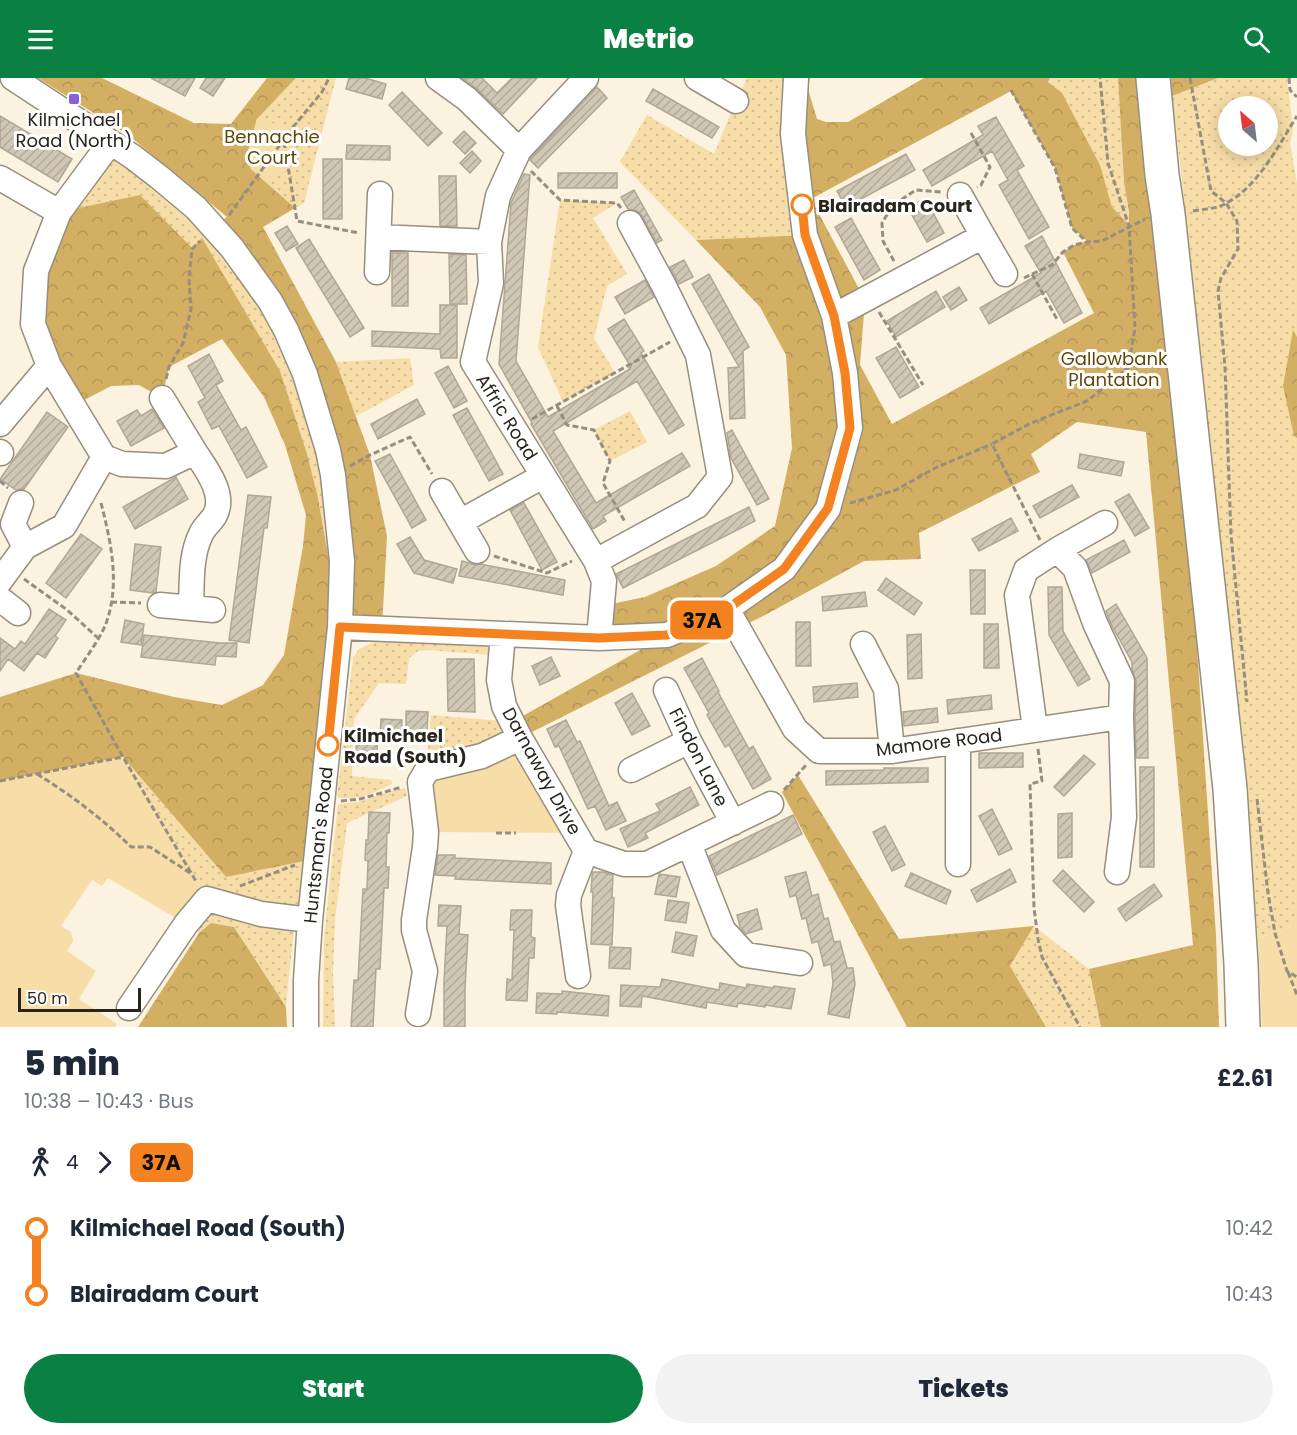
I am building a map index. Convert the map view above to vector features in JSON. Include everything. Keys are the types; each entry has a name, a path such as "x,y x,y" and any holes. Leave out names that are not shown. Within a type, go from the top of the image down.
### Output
{"highway":[{"path":"1153,78 1230,789 1243,1027"}],"street":[{"name":"Huntsman's Road","path":"12,78 133,157 183,196 232,248 270,301 286,330 305,375 328,450 336,499 342,561 340,627 310,920 306,1027"},
{"path":"438,78 467,99 518,153"},
{"name":"Affric Road","path":"586,78 518,153 498,196 489,242 491,283 473,362 593,557 604,581 599,638"},
{"path":"697,78 736,101"},
{"path":"340,627 599,638 667,635 727,609 784,569 828,508 850,428 845,373 834,316 805,235 793,134 796,78"},
{"path":"99,466 49,366 33,324 36,271 59,212 110,143"},
{"path":"0,178 59,212"},
{"path":"377,272 380,194"},
{"path":"960,195 1005,274"},
{"path":"593,557 635,540 697,506 720,477 698,355 630,222"},
{"path":"834,316 982,236"},
{"path":"379,237 489,242"},
{"path":"0,424 49,366"},
{"path":"160,604 202,609 194,557 201,533 216,514 219,495 209,474 162,398"},
{"path":"99,466 122,464 166,466 195,452"},
{"path":"5,575 25,547 64,526 99,466"},
{"path":"460,522 543,476"},
{"path":"442,491 477,550"},
{"path":"21,503 13,524 25,547"},
{"path":"1035,729 1017,595 1026,570 1105,523"},
{"path":"1052,553 1076,568 1095,622 1122,681 1124,818 1117,872"},
{"path":"727,609 795,729 819,751"},
{"name":"Darnaway Drive","path":"503,634 499,680 504,706 520,738 586,851 624,864 647,864 771,804"},
{"path":"863,644 886,689 892,751"},
{"name":"Findon Lane","path":"666,690 689,741 733,823"},
{"name":"Mamore Road","path":"819,751 892,751 1121,717"},
{"path":"418,1014 425,971 414,930 426,832 420,782 426,772 432,768 482,756 520,738"},
{"path":"631,770 689,741"},
{"path":"958,741 958,864"},
{"path":"689,844 723,930 746,955 800,963"},
{"path":"578,976 568,905 569,895 586,851"},
{"path":"129,1008 186,924 207,899 261,914 310,920"}],"path":[{"path":"213,227 228,217 322,92 329,78"},
{"path":"828,508 896,490 935,468 992,444 1031,423 1087,401 1128,368 1135,327 1129,226 1108,163 1100,78"},
{"path":"1190,78 1211,191 1226,203 1237,221 1238,249 1221,278 1218,291 1225,368 1231,535 1248,712"},
{"path":"1289,78 1290,90 1297,98"},
{"path":"1011,90 1055,168 1072,228 1087,242"},
{"path":"1005,274 1022,279 1052,265 1063,252 1074,245 1102,241 1154,215 1215,207 1226,203 1244,189 1262,170 1297,116"},
{"path":"904,279 883,241 882,223 893,205 916,190 960,195 981,185 990,167 971,133"},
{"path":"284,141 297,221 379,237"},
{"path":"518,153 560,200 617,203 630,222"},
{"path":"162,398 169,367 183,343 190,309 189,279 192,249"},
{"path":"1032,274 1058,321"},
{"path":"871,297 923,385"},
{"path":"514,429 687,333"},
{"path":"556,406 567,425 594,430 610,461 603,483 635,540"},
{"path":"363,459 410,437 442,491"},
{"path":"992,444 1052,553"},
{"path":"99,466 114,581 105,626 76,673 207,899"},
{"path":"477,550 547,573 593,557"},
{"path":"5,575 66,609 98,638"},
{"path":"111,602 160,604"},
{"path":"1035,729 1042,781 1030,784 1034,908 1038,939 1042,957 1080,1027"},
{"path":"771,804 819,751"},
{"path":"0,781 123,757"},
{"path":"36,774 69,794 131,847 150,847 192,874"},
{"path":"323,793 335,793 336,802 360,799 420,782"},
{"path":"1256,793 1275,933 1297,995"},
{"path":"496,833 516,833"},
{"path":"240,886 305,861"},
{"path":"1287,971 1297,977"}],"green space":[{"path":"38,78 102,78 194,123 231,124 267,78 296,78 257,119 247,155 251,169 295,208 263,227 336,362 370,455 387,536 382,629 340,627 336,499 270,301 213,227 227,217 127,134"},
{"path":"296,78 336,78 304,203 295,208 251,169 257,119"},
{"path":"747,78 796,78 805,235 696,240 620,162 647,115 714,154"},
{"name":"Gallowbank Plantation","path":"796,78 810,78 808,89 817,119 826,122 848,122 924,78 1050,78 1048,82 1062,93 1100,165 1112,207 1129,225 1118,78 1142,78 1194,601 1216,935 1219,1027 1101,1027 1089,969 1193,945 1146,432 1077,422 1031,454 1040,472 919,533 921,559 864,561 767,614 520,738 512,722 665,636 599,638 602,606 645,597 716,566 775,526 792,448 786,355 760,307 696,240 805,235","holes":["1011,91 1055,168 1072,228 1087,241 1063,252 1094,313 892,424 860,365 865,300 811,199"]},
{"path":"1050,78 1118,78 1129,226 1112,207 1100,165 1048,82"},
{"path":"1171,78 1218,78 1172,96"},
{"path":"1218,78 1287,78 1293,129 1290,143 1297,183 1297,925 1258,938 1207,412 1172,96"},
{"name":"Bennachie Court","path":"257,119 299,130 289,169 267,183 251,169 247,155"},
{"path":"110,143 183,196 287,346 316,433 332,578 318,498 201,239 192,249 140,195 59,212"},
{"path":"140,195 192,248 202,238 280,371 307,454 318,498 332,578 322,710 305,861 226,877 123,757 0,781 0,697 76,673 174,697 222,705 263,685 284,655 303,546 306,515 285,445 264,397 222,339 169,367 162,398 139,385 111,386 73,406 33,324 59,212"},
{"path":"560,200 617,203 593,218 627,274 607,286 594,338 615,373 563,402 538,347"},
{"path":"1293,330 1297,337 1297,438 1294,436 1283,386"},
{"path":"410,358 414,385 356,416 336,362"},
{"path":"630,411 647,442 610,461 594,430"},
{"path":"381,639 486,645 492,655 418,651 409,658 406,684 379,683 354,719 352,776 391,780 392,784 359,797 337,797 353,658 359,649"},
{"path":"431,715 512,722 520,738 426,772"},
{"path":"520,738 576,833 426,832 426,772"},
{"path":"123,757 226,877 305,861 310,920 295,918 286,1007 234,927 211,923 199,933 186,924 207,899"},
{"path":"123,757 207,899 186,924 108,878 102,886 92,880 61,926 71,932 73,941 67,951 96,971 79,999 117,1024 115,1027 0,1027 0,781"},
{"path":"798,775 899,939 1034,926 1010,966 1046,1027 907,1027 782,792"},
{"path":"405,788 407,796 347,823 335,920 333,973 335,1027 323,1027 324,938 338,804 359,802"},
{"path":"211,923 234,927 286,1007 287,1027 138,1027 199,933"},
{"path":"1297,925 1297,1027 1262,1027 1258,938"},
{"path":"1034,926 1089,969 1101,1027 1046,1027 1010,966"}],"building":[{"path":"151,78 195,78 185,96"},
{"path":"206,78 225,78 213,96 200,88"},
{"path":"349,78 365,78 386,84 382,99 346,89"},
{"path":"462,78 482,78 497,93 512,78 537,78 503,114"},
{"path":"597,87 607,98 538,168 530,160 531,158"},
{"path":"653,89 719,127 712,138 646,101"},
{"path":"402,92 442,133 428,146 389,105"},
{"path":"0,116 72,159 58,182 0,147"},
{"path":"996,117 1024,166 1017,170 1049,227 1029,239 999,185 1008,180 992,151 932,186 923,170 983,135 978,126"},
{"path":"464,131 476,143 465,154 453,142"},
{"path":"347,145 390,146 390,160 346,159"},
{"path":"472,151 481,161 470,173 460,163"},
{"path":"906,154 915,170 846,207 837,191"},
{"path":"323,159 342,159 342,219 323,219"},
{"path":"558,173 617,173 617,188 558,188"},
{"path":"524,174 530,175 516,361 548,417 630,369 631,367 608,329 624,319 644,351 641,353 684,425 669,434 637,381 553,431 596,503 682,453 690,466 603,516 606,521 593,529 531,424 499,364 511,203"},
{"path":"439,176 456,176 457,226 440,226"},
{"path":"634,190 662,240 657,243 642,216 637,211 628,209 621,197"},
{"path":"925,198 944,233 927,242 908,208"},
{"path":"851,218 880,270 864,280 835,227"},
{"path":"287,226 298,244 286,251 275,233"},
{"path":"1042,236 1082,313 1064,323 1046,291 989,324 980,308 1041,273 1025,246"},
{"path":"309,239 364,328 350,337 296,248"},
{"path":"392,253 408,253 408,306 392,306"},
{"path":"449,254 466,255 467,304 450,304"},
{"path":"684,260 693,277 679,284 670,267"},
{"path":"709,274 749,347 743,351 745,418 730,419 728,368 739,367 692,284"},
{"path":"645,280 654,297 625,314 615,297"},
{"path":"959,287 967,300 951,310 943,297"},
{"path":"936,291 945,307 896,337 887,321"},
{"path":"440,305 457,305 457,358 441,358 440,349 372,346 372,331 440,334"},
{"path":"896,347 919,387 900,398 876,358"},
{"path":"209,354 223,381 216,385 241,430 246,427 267,467 247,478 219,426 212,429 198,402 205,398 188,366"},
{"path":"448,366 467,401 454,408 435,373"},
{"path":"417,399 425,414 378,439 371,424"},
{"path":"467,408 503,474 489,481 453,415"},
{"path":"152,409 164,428 131,446 117,421 137,410 141,416"},
{"path":"47,412 68,427 24,489 16,490 0,479"},
{"path":"732,430 769,499 757,505 731,458 727,433"},
{"path":"390,454 426,520 412,528 375,461"},
{"path":"1080,454 1124,462 1121,476 1078,468"},
{"path":"176,477 188,499 135,529 123,507"},
{"path":"1072,485 1079,497 1040,518 1033,506"},
{"path":"1129,494 1149,528 1135,536 1115,502"},
{"path":"248,495 271,497 267,528 264,528 249,643 229,640"},
{"path":"524,503 557,562 542,570 510,510"},
{"path":"749,507 755,521 623,588 616,574"},
{"path":"1011,518 1018,531 979,551 972,539"},
{"path":"81,534 102,549 66,598 46,583"},
{"path":"410,537 424,560 457,569 453,583 414,573 397,544"},
{"path":"1124,540 1130,552 1092,573 1086,560"},
{"path":"135,544 161,547 156,592 130,590"},
{"path":"462,561 565,580 563,595 459,576"},
{"path":"970,570 985,570 985,614 971,614"},
{"path":"886,578 922,603 914,615 878,590"},
{"path":"1048,587 1062,587 1063,631 1090,679 1078,686 1049,635"},
{"path":"865,592 867,606 823,611 822,597"},
{"path":"1116,604 1147,658 1148,758 1136,758 1136,681 1132,662 1106,611"},
{"path":"49,609 66,620 55,636 58,638 45,658 37,653 24,671 8,659 0,671 0,638 15,649 21,641 25,644"},
{"path":"125,620 144,624 141,645 121,642"},
{"path":"796,622 810,622 811,666 796,666"},
{"path":"984,624 998,624 999,668 984,668"},
{"path":"921,634 922,678 908,679 907,635"},
{"path":"144,635 237,643 236,657 216,656 215,665 141,657"},
{"path":"551,657 560,676 540,685 532,666"},
{"path":"702,658 749,749 753,746 771,779 753,789 729,745 725,747 684,668"},
{"path":"447,659 474,659 475,712 448,711"},
{"path":"857,683 858,697 814,702 813,687"},
{"path":"632,693 650,726 632,735 615,703"},
{"path":"991,695 992,709 948,714 947,700"},
{"path":"937,708 938,722 904,726 903,712"},
{"path":"406,711 428,712 427,732 406,731"},
{"path":"381,719 402,720 401,741 380,740"},
{"path":"566,720 577,742 580,741 609,806 617,802 626,821 606,830 595,806 588,809 559,746 555,747 547,729"},
{"path":"357,731 378,732 377,752 356,751"},
{"path":"979,753 1023,753 1023,767 979,768"},
{"path":"1084,755 1095,764 1064,796 1054,787"},
{"path":"1140,767 1154,767 1154,867 1140,867"},
{"path":"884,768 928,768 928,782 826,785 826,771 884,770"},
{"path":"690,787 699,805 645,833 648,838 628,847 620,829 660,811 656,804"},
{"path":"992,809 1012,849 999,855 979,816"},
{"path":"369,812 390,813 386,867 389,867 388,888 384,888 380,969 376,969 373,1027 351,1027 354,980 358,980 363,889 367,889 368,861 365,860"},
{"path":"1072,813 1072,857 1058,858 1058,814"},
{"path":"793,815 802,834 717,875 709,856"},
{"path":"885,826 905,865 892,871 873,832"},
{"path":"438,855 551,863 551,884 455,879 456,876 435,875"},
{"path":"1010,869 1016,882 977,902 971,890"},
{"path":"1063,870 1094,902 1084,912 1053,881"},
{"path":"593,872 613,875 612,945 591,944"},
{"path":"806,872 812,896 818,894 824,919 828,918 834,942 840,941 847,968 853,968 855,984 849,1018 828,1014 833,983 831,964 824,966 818,941 812,943 806,918 802,919 796,895 790,897 785,877"},
{"path":"911,873 951,891 946,904 905,886"},
{"path":"659,874 680,877 676,897 655,894"},
{"path":"1154,884 1162,896 1126,921 1118,909"},
{"path":"668,900 689,903 686,923 665,920"},
{"path":"439,905 461,906 459,934 468,935 465,1027 444,1027 447,926 438,926"},
{"path":"757,909 762,929 746,934 740,927 737,915"},
{"path":"511,910 532,910 531,937 535,938 534,958 529,958 527,1001 506,1000 507,979 512,980 514,930 510,930"},
{"path":"676,932 697,936 693,956 672,952"},
{"path":"610,947 631,948 630,969 609,968"},
{"path":"662,979 719,990 720,983 746,988 747,984 795,989 791,1009 738,1003 737,1007 707,1002 706,1008 642,996 641,1007 620,1006 621,985 660,987"},
{"path":"562,991 609,996 608,1016 557,1012 557,1014 536,1013 537,993 562,994"}],"bus line":[{"name":"37A","path":"328,745 340,627 599,638 667,635 727,609 784,569 828,508 850,428 845,373 834,316 805,235 802,205"}],"place":[{"name":"Kilmichael Road (North)","path":"74,99"},
{"name":"Blairadam Court","path":"802,205"},
{"name":"Kilmichael Road (South)","path":"328,745"}]}
